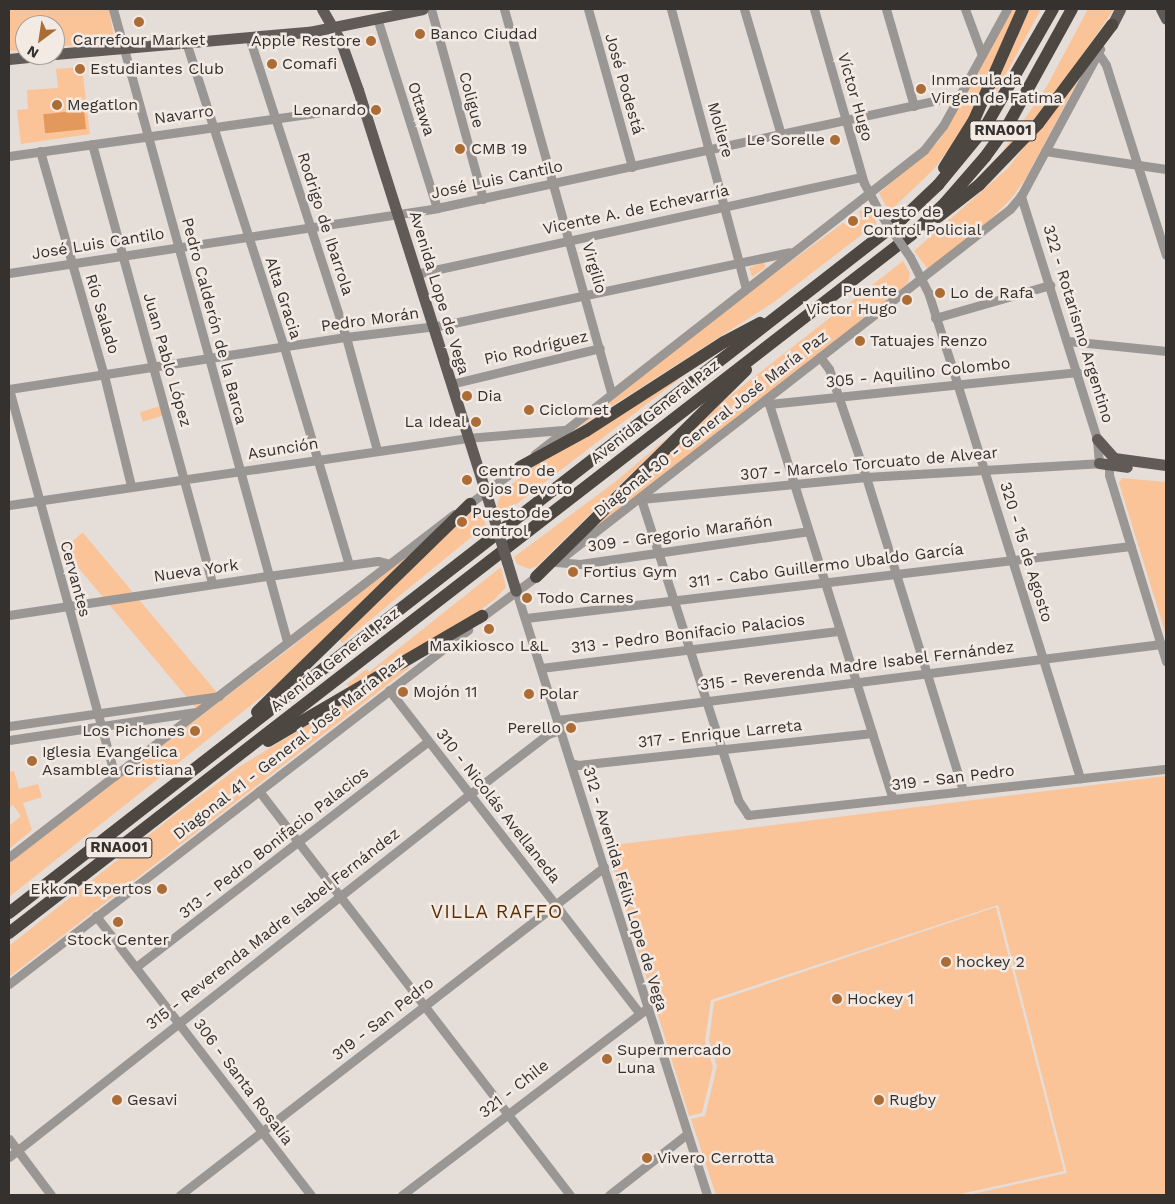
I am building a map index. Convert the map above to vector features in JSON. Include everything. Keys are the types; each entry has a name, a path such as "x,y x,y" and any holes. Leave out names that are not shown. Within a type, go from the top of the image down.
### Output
{"highway":[{"path":"926,198 974,120 1023,9"},
{"name":"Avenida General Paz","path":"9,913 791,307 926,198 984,129 1053,9"},
{"name":"Avenida General Paz","path":"9,933 911,235 945,203 985,156 1008,124 1072,9"},
{"path":"911,235 952,209 1010,155 1038,124 1112,25"},
{"path":"520,467 586,431 724,342 791,307"},
{"path":"536,577 780,335"},
{"path":"218,751 470,504"},
{"path":"228,763 482,616"}],"main road":[{"name":"Avenida Lope de Vega","path":"322,9 341,42 398,215 516,591"},
{"path":"65,53 332,28 423,9"},
{"path":"1112,25 1120,9"},
{"path":"1162,9 1166,19"},
{"path":"1098,439 1114,458 1166,465"},
{"path":"1104,464 1166,471"}],"street":[{"name":"Pedro Calderón de la Barca","path":"113,9 287,641"},
{"name":"Coligue","path":"430,9 483,199"},
{"name":"Virgilio","path":"504,9 585,293 611,393"},
{"name":"José Podestá","path":"588,9 632,167"},
{"name":"Moliere","path":"671,9 726,206 746,289"},
{"path":"744,9 782,135"},
{"name":"Víctor Hugo","path":"814,9 867,193 881,215"},
{"path":"886,9 914,106"},
{"path":"965,9 982,55"},
{"path":"9,857 219,696 388,563 520,467 563,430 931,143 957,101 1007,9"},
{"name":"Ottawa","path":"377,18 437,208"},
{"name":"Diagonal 30 - General José María Paz","path":"516,591 641,499 767,402 820,357 1002,216 1021,196 1112,25"},
{"name":"Rodrigo de Ibarrola","path":"250,37 274,118 346,337 377,450"},
{"name":"Alta Gracia","path":"186,42 284,347 349,565"},
{"path":"1098,52 1106,65 1166,255"},
{"name":"José Luis Cantilo","path":"9,273 247,235 437,208 943,99 957,101"},
{"name":"Navarro","path":"9,156 342,109 364,111"},
{"name":"Juan Pablo López","path":"92,144 122,256 155,367 212,584"},
{"path":"1045,150 1166,169"},
{"name":"Río Salado","path":"40,151 104,375 131,486"},
{"name":"Vicente A. de Echevarría","path":"416,274 862,177"},
{"name":"322 - Rotarismo Argentino","path":"1021,196 1068,341 1166,662"},
{"name":"320 - 15 de Agosto","path":"881,215 910,257 921,278 936,318 985,469 1080,778"},
{"name":"Pedro Morán","path":"9,389 346,337 432,327 585,293 792,252"},
{"path":"936,318 1050,285"},
{"path":"1068,341 1166,350"},
{"name":"Pio Rodríguez","path":"451,384 600,348"},
{"path":"820,357 829,370 866,477 963,791"},
{"name":"305 - Aquilino Colombo","path":"767,402 1076,372"},
{"name":"Cervantes","path":"9,389 115,776"},
{"path":"767,402 893,799"},
{"name":"Asunción","path":"9,505 316,458 467,438 563,430"},
{"name":"307 - Marcelo Torcuato de Alvear","path":"641,499 866,477 1104,464"},
{"path":"641,499 721,748"},
{"name":"309 - Gregorio Marañón","path":"556,562 580,564 808,531"},
{"name":"311 - Cabo Guillermo Ubaldo García","path":"526,618 895,572 1131,546"},
{"name":"Nueva York","path":"9,615 268,576 349,565 388,563"},
{"name":"Diagonal 41 - General José María Paz","path":"9,984 516,591"},
{"name":"312 - Avenida Félix Lope de Vega","path":"516,591 604,867 643,1011 688,1134 707,1195"},
{"name":"313 - Pedro Bonifacio Palacios","path":"541,668 840,631"},
{"name":"315 - Reverenda Madre Isabel Fernández","path":"557,720 926,674 1042,657 1161,644"},
{"name":"310 - Nicolás Avellaneda","path":"389,690 556,904 643,1011"},
{"path":"9,726 219,696"},
{"path":"9,740 198,712"},
{"name":"315 - Reverenda Madre Isabel Fernández","path":"9,1157 178,1021 470,794 548,734 560,730"},
{"name":"317 - Enrique Larreta","path":"571,763 578,765 872,733"},
{"name":"313 - Pedro Bonifacio Palacios","path":"136,967 299,843 428,741"},
{"name":"319 - San Pedro","path":"721,748 744,813 754,816 1166,769"},
{"path":"260,791 570,1195"},
{"name":"319 - San Pedro","path":"180,1195 604,867"},
{"name":"306 - Santa Rosalía","path":"96,916 311,1195"},
{"name":"321 - Chile","path":"402,1195 643,1011"},
{"path":"609,1195 688,1134"},
{"path":"9,1139 52,1195"}],"shaded area":[{"path":"9,9 109,9 114,37 108,42 65,46 65,15 15,15 15,51 9,51"},
{"path":"1011,9 1017,9 964,129 934,169 889,212 879,193 939,141"},
{"path":"1029,9 1041,9 997,91 994,89"},
{"path":"1088,9 1114,9 1041,115 1001,154 1047,86"},
{"name":"Megatlon","path":"82,67 90,134 21,144 17,110 28,109 27,90 58,88 56,69"},
{"path":"1082,73 1026,178 1011,199 985,225 928,269 914,251 1008,168"},
{"path":"84,110 86,129 45,133 43,114"},
{"path":"863,210 871,213 877,223 774,302 573,431 706,324 843,223 850,227 861,219 859,211"},
{"path":"903,261 910,273 908,283 640,499 579,537 727,398"},
{"path":"763,262 766,267 752,277 749,268"},
{"path":"677,378 678,380 501,516 497,504 503,491 535,466"},
{"path":"160,406 163,416 143,422 140,412"},
{"path":"674,432 537,566 529,569 517,564 514,557 615,482"},
{"path":"1122,478 1166,482 1166,635 1119,483"},
{"path":"475,511 482,515 486,525 342,643 339,639 469,513"},
{"path":"83,533 219,695 199,712 63,549"},
{"path":"415,547 418,549 289,675 9,897 9,862 289,649"},
{"path":"501,567 506,587 494,600 462,623 349,687 347,684 367,669 369,672"},
{"path":"406,665 409,668 9,977 9,946 173,816 239,767"},
{"path":"14,771 19,789 38,784 42,797 23,803 32,830 9,849 9,826 21,816 13,805 9,808 9,772"},
{"path":"1166,776 1166,1195 968,1195 1067,1173 998,905 711,1000 705,1041 713,1067 702,1113 689,1116 606,846"},
{"path":"996,907 1064,1171 956,1195 716,1195 691,1119 705,1116 717,1066 709,1040 714,1002"}],"place":[{"name":"Carrefour Market","path":"139,22"},
{"name":"Banco Ciudad","path":"420,34"},
{"name":"Apple Restore","path":"371,41"},
{"name":"Comafi","path":"272,64"},
{"name":"Estudiantes Club","path":"80,69"},
{"name":"Inmaculada Virgen de Fatima","path":"921,89"},
{"name":"Megatlon","path":"57,105"},
{"name":"Leonardo","path":"376,110"},
{"name":"Le Sorelle","path":"835,140"},
{"name":"CMB 19","path":"460,149"},
{"name":"Puesto de Control Policial","path":"853,221"},
{"name":"Lo de Rafa","path":"940,293"},
{"name":"Puente Victor Hugo","path":"907,300"},
{"name":"Tatuajes Renzo","path":"860,341"},
{"name":"Dia","path":"467,396"},
{"name":"Ciclomet","path":"529,410"},
{"name":"La Ideal","path":"476,422"},
{"name":"Centro de Ojos Devoto","path":"467,480"},
{"name":"Puesto de control","path":"462,522"},
{"name":"Fortius Gym","path":"573,572"},
{"name":"Todo Carnes","path":"527,598"},
{"name":"Maxikiosco L&L","path":"489,629"},
{"name":"Mojón 11","path":"403,692"},
{"name":"Polar","path":"529,694"},
{"name":"Perello","path":"571,728"},
{"name":"Los Pichones","path":"195,731"},
{"name":"Iglesia Evangelica Asamblea Cristiana","path":"32,761"},
{"name":"Ekkon Expertos","path":"162,889"},
{"name":"Stock Center","path":"118,922"},
{"name":"hockey 2","path":"946,962"},
{"name":"Hockey 1","path":"837,999"},
{"name":"Supermercado Luna","path":"607,1059"},
{"name":"Gesavi","path":"117,1100"},
{"name":"Rugby","path":"879,1100"},
{"name":"Vivero Cerrotta","path":"647,1158"}],"district":[{"name":"VILLA RAFFO","path":"497,912"}]}
